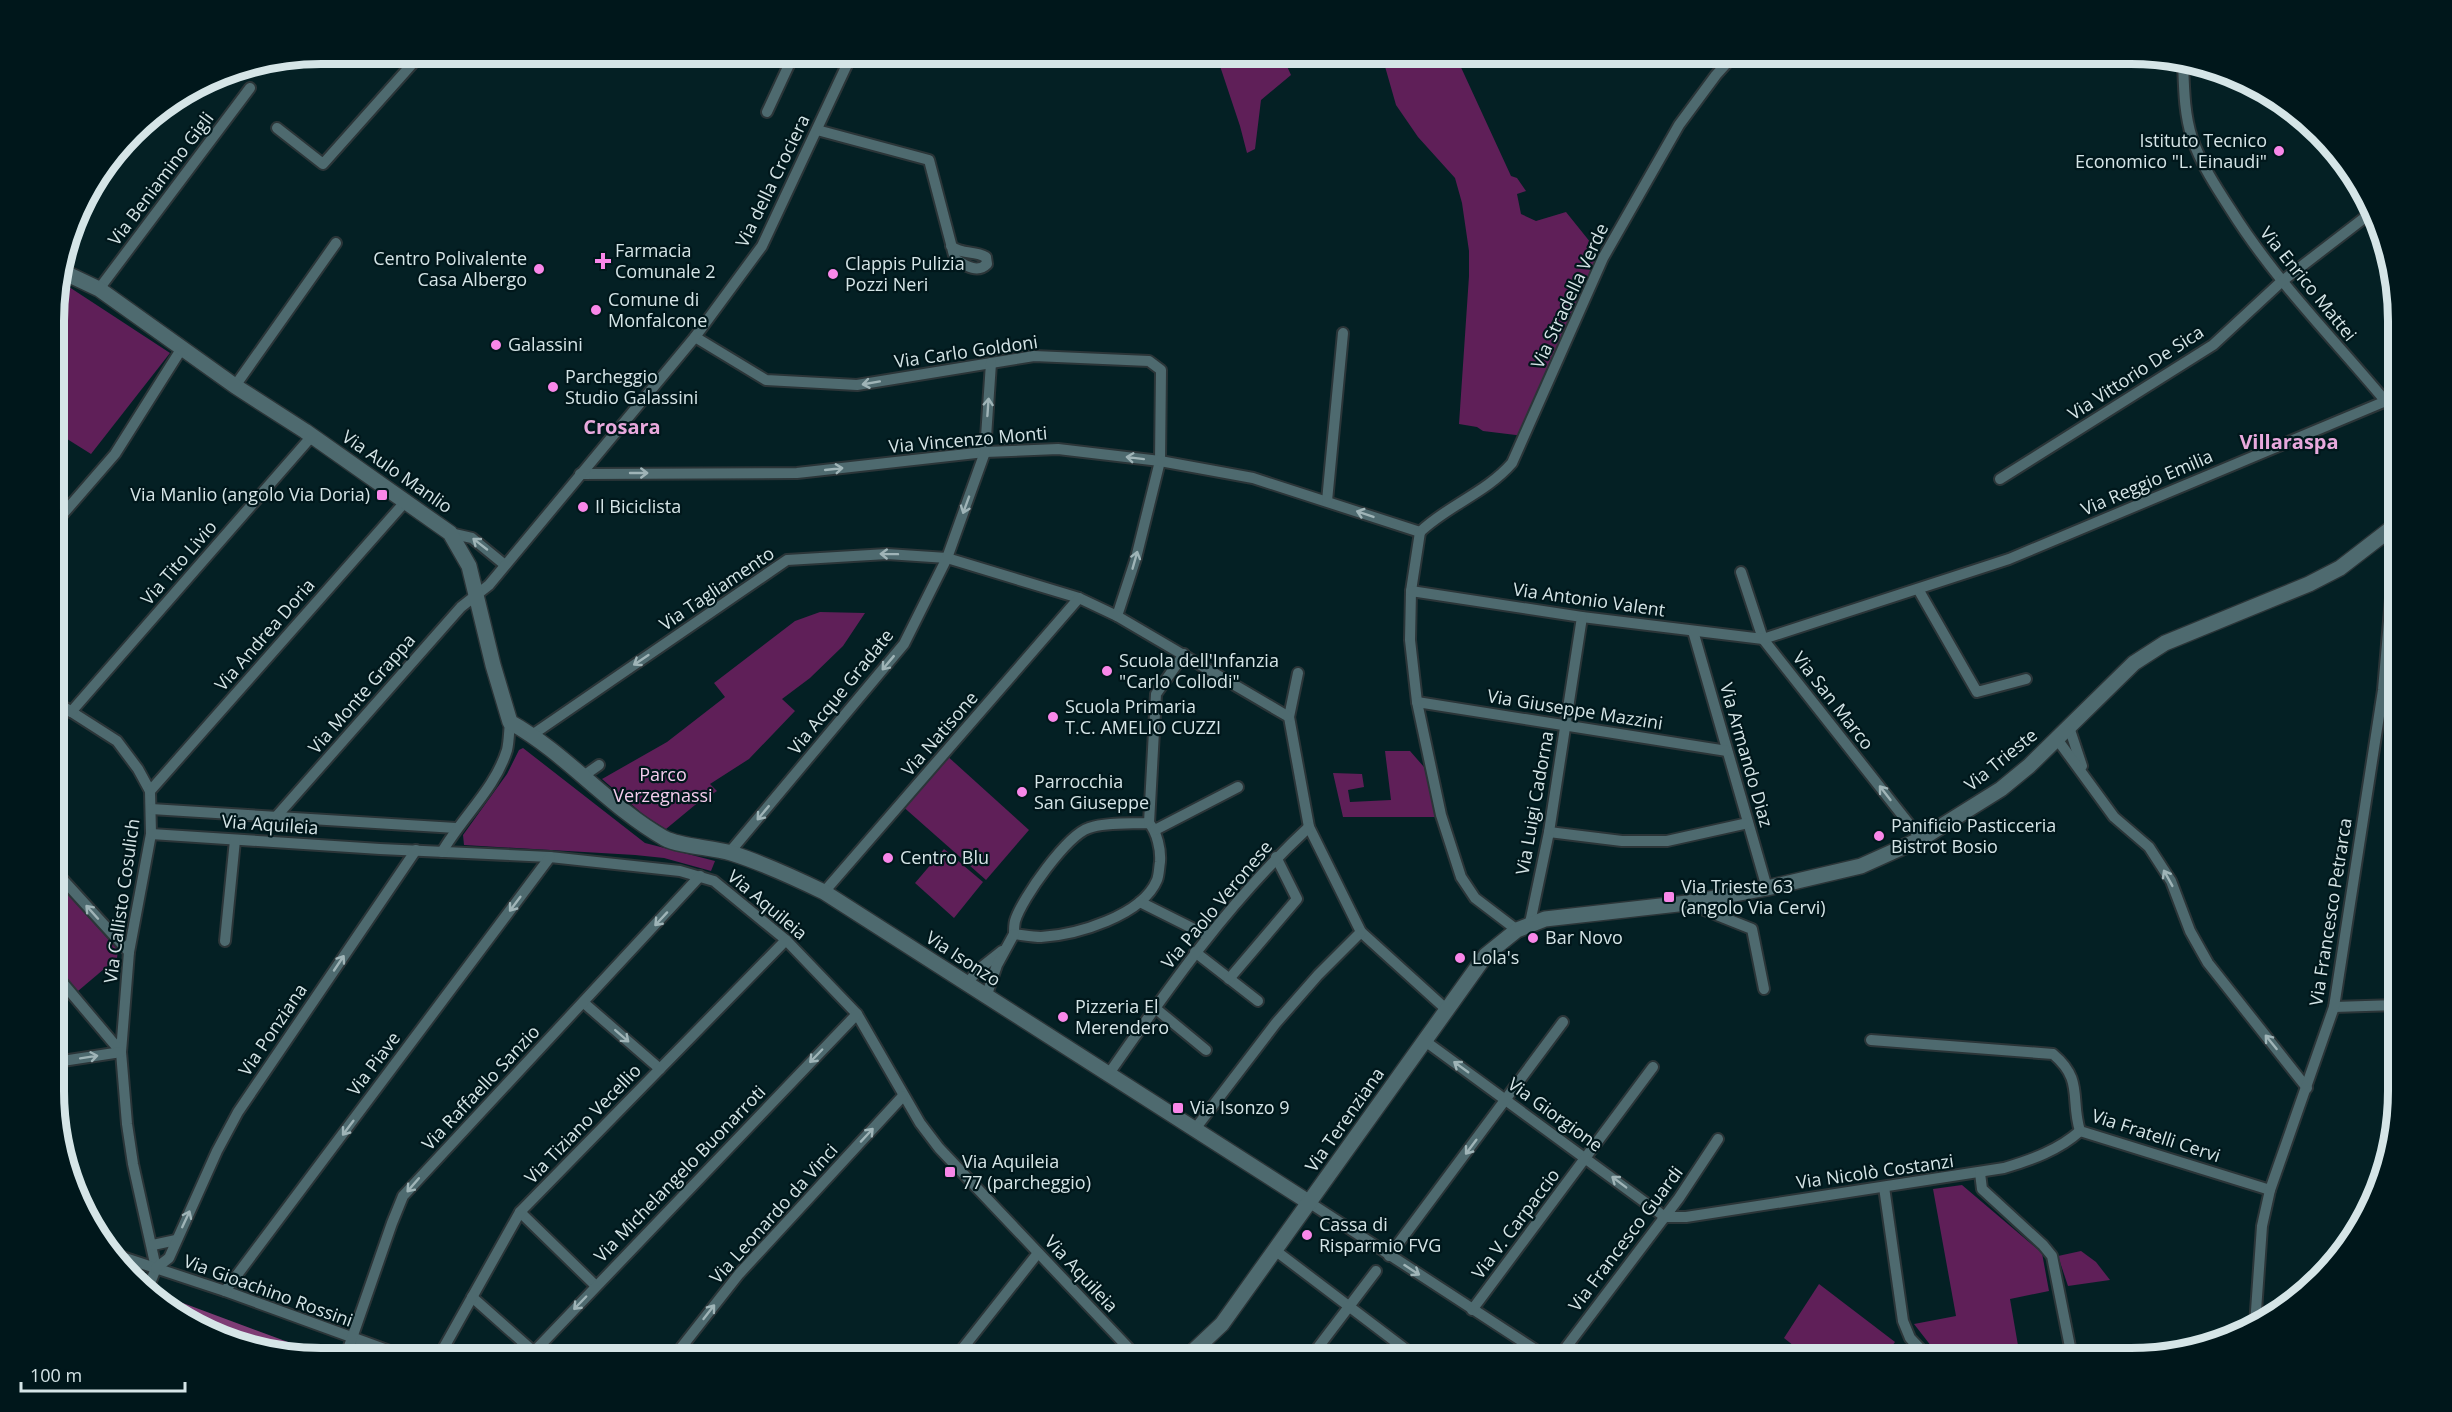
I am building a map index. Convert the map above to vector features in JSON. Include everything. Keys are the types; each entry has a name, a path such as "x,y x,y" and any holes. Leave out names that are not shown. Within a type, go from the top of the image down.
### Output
{"street":[{"path":"277,128 323,164 412,64"},
{"path":"767,112 789,64"},
{"name":"Via della Crociera","path":"475,595 489,585 695,337 762,246 847,64"},
{"name":"Via Stradella Verde","path":"1420,532 1436,517 1499,478 1512,463 1603,258 1679,125 1726,64"},
{"name":"Via Enrico Mattei","path":"2183,70 2184,102 2192,137 2205,169 2251,242 2281,282 2388,404"},
{"name":"Via Beniamino Gigli","path":"99,289 250,88"},
{"path":"817,130 929,160 951,246"},
{"name":"Via Vittorio De Sica","path":"2000,478 2213,345 2281,282 2365,217"},
{"path":"235,386 336,243"},
{"name":"Via Aulo Manlio","path":"69,275 99,289 235,386 312,436 450,533 469,566 510,722 507,748 498,771 456,828 442,852"},
{"path":"1327,501 1343,333"},
{"name":"Via Carlo Goldoni","path":"695,337 766,380 857,385 1034,356 1149,361 1161,370 1160,461"},
{"path":"64,513 116,454 182,348"},
{"name":"Via Acque Gradate","path":"729,853 904,644 947,558 985,452 991,363"},
{"name":"Via Reggio Emilia","path":"1763,639 2009,559 2386,401"},
{"name":"Via Tito Livio","path":"71,711 312,436"},
{"name":"Via Vincenzo Monti","path":"580,474 797,473 985,452 1058,449 1160,461 1253,478 1420,532"},
{"path":"1117,615 1136,558 1160,461"},
{"name":"Via Andrea Doria","path":"150,791 405,501"},
{"name":"Via Trieste","path":"1531,924 1687,903 1767,888 1861,866 1921,839 2001,789 2057,739 2134,663 2165,643 2309,584 2340,568 2388,531"},
{"path":"1420,532 1411,591 1410,640 1417,702 1441,815 1461,877 1475,898 1531,924"},
{"path":"450,533 472,538 505,565"},
{"name":"Via Tagliamento","path":"532,735 787,560 887,554 947,558 1079,598 1117,615 1289,717"},
{"name":"Via San Marco","path":"1741,572 1763,639 1921,839"},
{"path":"1918,589 1977,692 2026,679"},
{"name":"Via Antonio Valent","path":"1411,591 1582,617 1763,639"},
{"name":"Via Monte Grappa","path":"275,818 461,607 475,595"},
{"name":"Via Natisone","path":"824,892 1079,598"},
{"name":"Via Luigi Cadorna","path":"1531,924 1549,832 1582,617"},
{"name":"Via Armando Diaz","path":"1693,631 1767,888"},
{"name":"Via Francesco Petrarca","path":"2256,1315 2262,1226 2270,1190 2334,1007 2383,690 2388,632"},
{"path":"1014,934 1040,937 1105,923 1140,902 1156,881 1160,858 1152,827 1156,694 1184,654"},
{"path":"1298,673 1289,717 1309,827 1361,932 1447,1010"},
{"name":"Via Giuseppe Mazzini","path":"1417,702 1727,751"},
{"name":"Via Callisto Cosulich","path":"64,707 117,741 138,769 150,791 152,834 129,952 121,1052 133,1164 153,1245 156,1268 151,1283"},
{"name":"Via Isonzo","path":"510,722 532,735 582,777 667,839 729,853 774,868 824,892 1310,1203"},
{"path":"2069,727 2086,778"},
{"path":"2057,739 2114,817 2149,847 2171,881 2190,931 2208,963 2307,1088"},
{"path":"582,777 599,765"},
{"path":"986,997 1005,949 1014,934 1015,922 1021,909 1046,869 1073,838 1089,828 1152,827 1238,787"},
{"name":"Via Aquileia","path":"151,809 456,828"},
{"path":"1549,832 1622,841 1667,841 1748,823"},
{"name":"Via Paolo Veronese","path":"1108,1075 1195,952 1276,857 1309,827"},
{"name":"Via Aquileia","path":"152,834 550,857 680,871 714,881 786,939 857,1014 903,1096 939,1148 1128,1348"},
{"path":"225,941 235,840"},
{"name":"Via Ponziana","path":"156,1268 169,1258 217,1151 238,1112 416,850"},
{"name":"Via Piave","path":"225,1291 550,857"},
{"path":"1229,979 1297,899 1276,857"},
{"name":"Via Raffaello Sanzio","path":"348,1348 403,1196 700,876"},
{"path":"64,881 129,952"},
{"path":"1140,902 1208,936"},
{"path":"1687,903 1752,929 1764,989"},
{"name":"Via Terenziana","path":"1197,1348 1222,1324 1276,1251 1486,955 1531,924"},
{"path":"1195,1129 1276,1023 1318,975 1361,932"},
{"name":"Via Tiziano Vecellio","path":"444,1348 520,1212 786,939"},
{"path":"966,985 978,970 1005,949"},
{"path":"1195,952 1258,1001"},
{"path":"64,984 121,1052"},
{"path":"584,1002 660,1069"},
{"path":"2334,1007 2388,1005"},
{"path":"1155,1008 1206,1050"},
{"name":"Via Michelangelo Buonarroti","path":"538,1348 857,1014"},
{"path":"1389,1256 1563,1022"},
{"name":"Via Fratelli Cervi","path":"1871,1040 2053,1054 2066,1065 2073,1079 2076,1119 2080,1131 2270,1190"},
{"name":"Via Giorgione","path":"1425,1041 1665,1217"},
{"path":"64,1061 121,1052"},
{"name":"Via V. Carpaccio","path":"1472,1310 1653,1067"},
{"name":"Via Leonardo da Vinci","path":"681,1348 739,1274 903,1096"},
{"name":"Via Nicolò Costanzi","path":"1665,1217 1686,1217 1980,1173 2027,1161 2070,1140 2080,1131"},
{"name":"Via Francesco Guardi","path":"1566,1348 1665,1217 1718,1139"},
{"path":"1980,1173 1982,1190 2043,1245 2052,1256 2057,1271 2070,1348"},
{"path":"1884,1187 1903,1321 1910,1338 1920,1348"},
{"path":"1310,1203 1532,1348"},
{"path":"520,1212 596,1286"},
{"path":"153,1245 176,1240"},
{"path":"1276,1251 1403,1348"},
{"path":"963,1348 1038,1253"},
{"name":"Via Gioachino Rossini","path":"127,1259 225,1291 380,1348"},
{"path":"1318,1348 1376,1271"},
{"path":"472,1297 524,1348"}],"green space":[{"path":"1219,64 1286,64 1291,75 1261,100 1255,149 1247,153"},
{"path":"1384,64 1459,64 1511,176 1517,178 1526,191 1517,194 1521,214 1536,221 1566,212 1603,258 1524,436 1483,431 1477,427 1459,424 1469,276 1469,251 1462,203 1455,178 1418,137 1396,105"},
{"path":"67,286 170,353 91,454 64,437 64,321"},
{"name":"Parco Verzegnassi","path":"820,612 865,613 843,646 810,678 782,699 795,711 749,759 710,784 717,791 695,805 666,829 645,816 602,779 667,742 725,697 714,683 795,621"},
{"path":"523,748 645,843 715,861 711,871 664,858 464,845 463,835 507,774 519,750"},
{"path":"1385,751 1410,751 1424,767 1437,817 1343,817 1333,773 1362,774 1364,787 1348,790 1350,802 1391,800"},
{"path":"945,754 1029,830 986,880 900,804"},
{"path":"944,849 983,882 954,918 915,883"},
{"path":"64,890 118,950 117,958 78,991 64,976"},
{"path":"1962,1185 2042,1253 2049,1291 2010,1299 2018,1348 1933,1348 1914,1324 1956,1316 1933,1189"},
{"path":"2081,1251 2096,1262 2110,1280 2068,1286 2058,1256"},
{"path":"1819,1284 1895,1342 1890,1348 1796,1348 1784,1338"}],"waterway":[{"path":"195,1314 274,1343"}],"place":[{"name":"Istituto Tecnico Economico \"L. Einaudi\"","path":"2279,151"},
{"name":"Farmacia Comunale 2","path":"603,261"},
{"name":"Centro Polivalente Casa Albergo","path":"539,269"},
{"name":"Clappis Pulizia Pozzi Neri","path":"833,274"},
{"name":"Comune di Monfalcone","path":"596,310"},
{"name":"Galassini","path":"496,345"},
{"name":"Parcheggio Studio Galassini","path":"553,387"},
{"name":"Via Manlio (angolo Via Doria)","path":"382,495"},
{"name":"Il Biciclista","path":"583,507"},
{"name":"Scuola dell'Infanzia \"Carlo Collodi\"","path":"1107,671"},
{"name":"Scuola Primaria T.C. AMELIO CUZZI","path":"1053,717"},
{"name":"Parrocchia San Giuseppe","path":"1022,792"},
{"name":"Panificio Pasticceria Bistrot Bosio","path":"1879,836"},
{"name":"Centro Blu","path":"888,858"},
{"name":"Via Trieste 63 (angolo Via Cervi)","path":"1669,897"},
{"name":"Bar Novo","path":"1533,938"},
{"name":"Lola's","path":"1460,958"},
{"name":"Pizzeria El Merendero","path":"1063,1017"},
{"name":"Via Isonzo 9","path":"1178,1108"},
{"name":"Via Aquileia 77 (parcheggio)","path":"950,1172"},
{"name":"Cassa di Risparmio FVG","path":"1307,1235"}],"district":[{"name":"Crosara","path":"622,427"},
{"name":"Villaraspa","path":"2289,442"}]}
